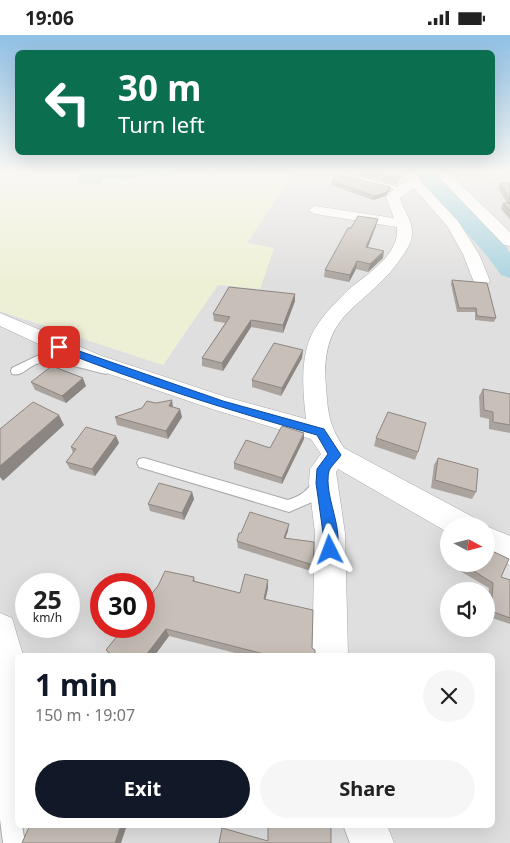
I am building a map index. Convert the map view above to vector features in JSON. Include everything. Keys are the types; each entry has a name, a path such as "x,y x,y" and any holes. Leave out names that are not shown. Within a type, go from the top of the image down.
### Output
{"street":[{"path":"330,653 330,533 323,483 328,443 315,403 315,362 322,334 356,292 373,280 384,269 403,243 406,234 398,209"},
{"path":"435,209 452,224 470,254 482,281"},
{"path":"478,209 510,241"},
{"path":"315,210 404,224"},
{"path":"0,319 59,347 328,443 448,517"},
{"path":"495,544 510,551"},
{"path":"0,630 5,649 8,688"},
{"path":"366,828 372,843"}],"lane":[{"path":"16,371 38,359 131,374"},
{"path":"144,463 289,506 308,498 323,483"},
{"path":"8,688 10,813 14,843"}],"shaded area":[{"path":"269,209 510,209 510,843 0,843 0,311 163,365"}],"green space":[{"path":"0,209 270,209 247,243 274,248 260,289 218,285 163,365 0,311"}],"building":[{"path":"358,216 378,219 366,247 384,251 370,264 357,261 350,275 325,270 348,228 351,228"},
{"path":"452,280 487,283 496,318 477,316 476,308 459,308"},
{"path":"229,287 295,294 283,325 251,320 222,363 202,358 230,317 213,314"},
{"path":"274,343 303,350 282,388 252,380"},
{"path":"52,366 83,378 62,396 31,382"},
{"path":"483,389 510,394 510,425 493,422 493,412 484,410"},
{"path":"172,400 169,406 180,409 166,431 115,417 142,408 147,401 156,403"},
{"path":"33,402 59,415 0,466 0,429"},
{"path":"388,412 426,423 418,452 376,438"},
{"path":"282,426 304,433 282,478 234,463 246,440 270,448"},
{"path":"86,427 116,436 92,469 66,462 76,449 71,447"},
{"path":"438,458 478,469 476,492 435,480"},
{"path":"159,483 192,492 182,513 148,504"},
{"path":"250,512 289,524 284,538 314,542 313,565 237,541"},
{"path":"495,552 509,559 501,577 510,580 510,618 495,612 495,582 491,582 477,573 495,573"},
{"path":"165,571 194,577 193,581 240,593 245,574 268,580 264,599 313,610 312,648 315,650 315,653 260,653 166,629 148,653 110,653 106,650 116,638 155,638 155,590"},
{"path":"29,828 120,828 115,843 22,843"},
{"path":"222,828 268,841 268,828 331,828 331,843 219,843"}],"waterway":[{"path":"457,209 497,252 510,270"}],"route":[{"path":"59,347 94,361 220,403 320,431 335,455 324,469 323,483 330,533 330,550"}]}
